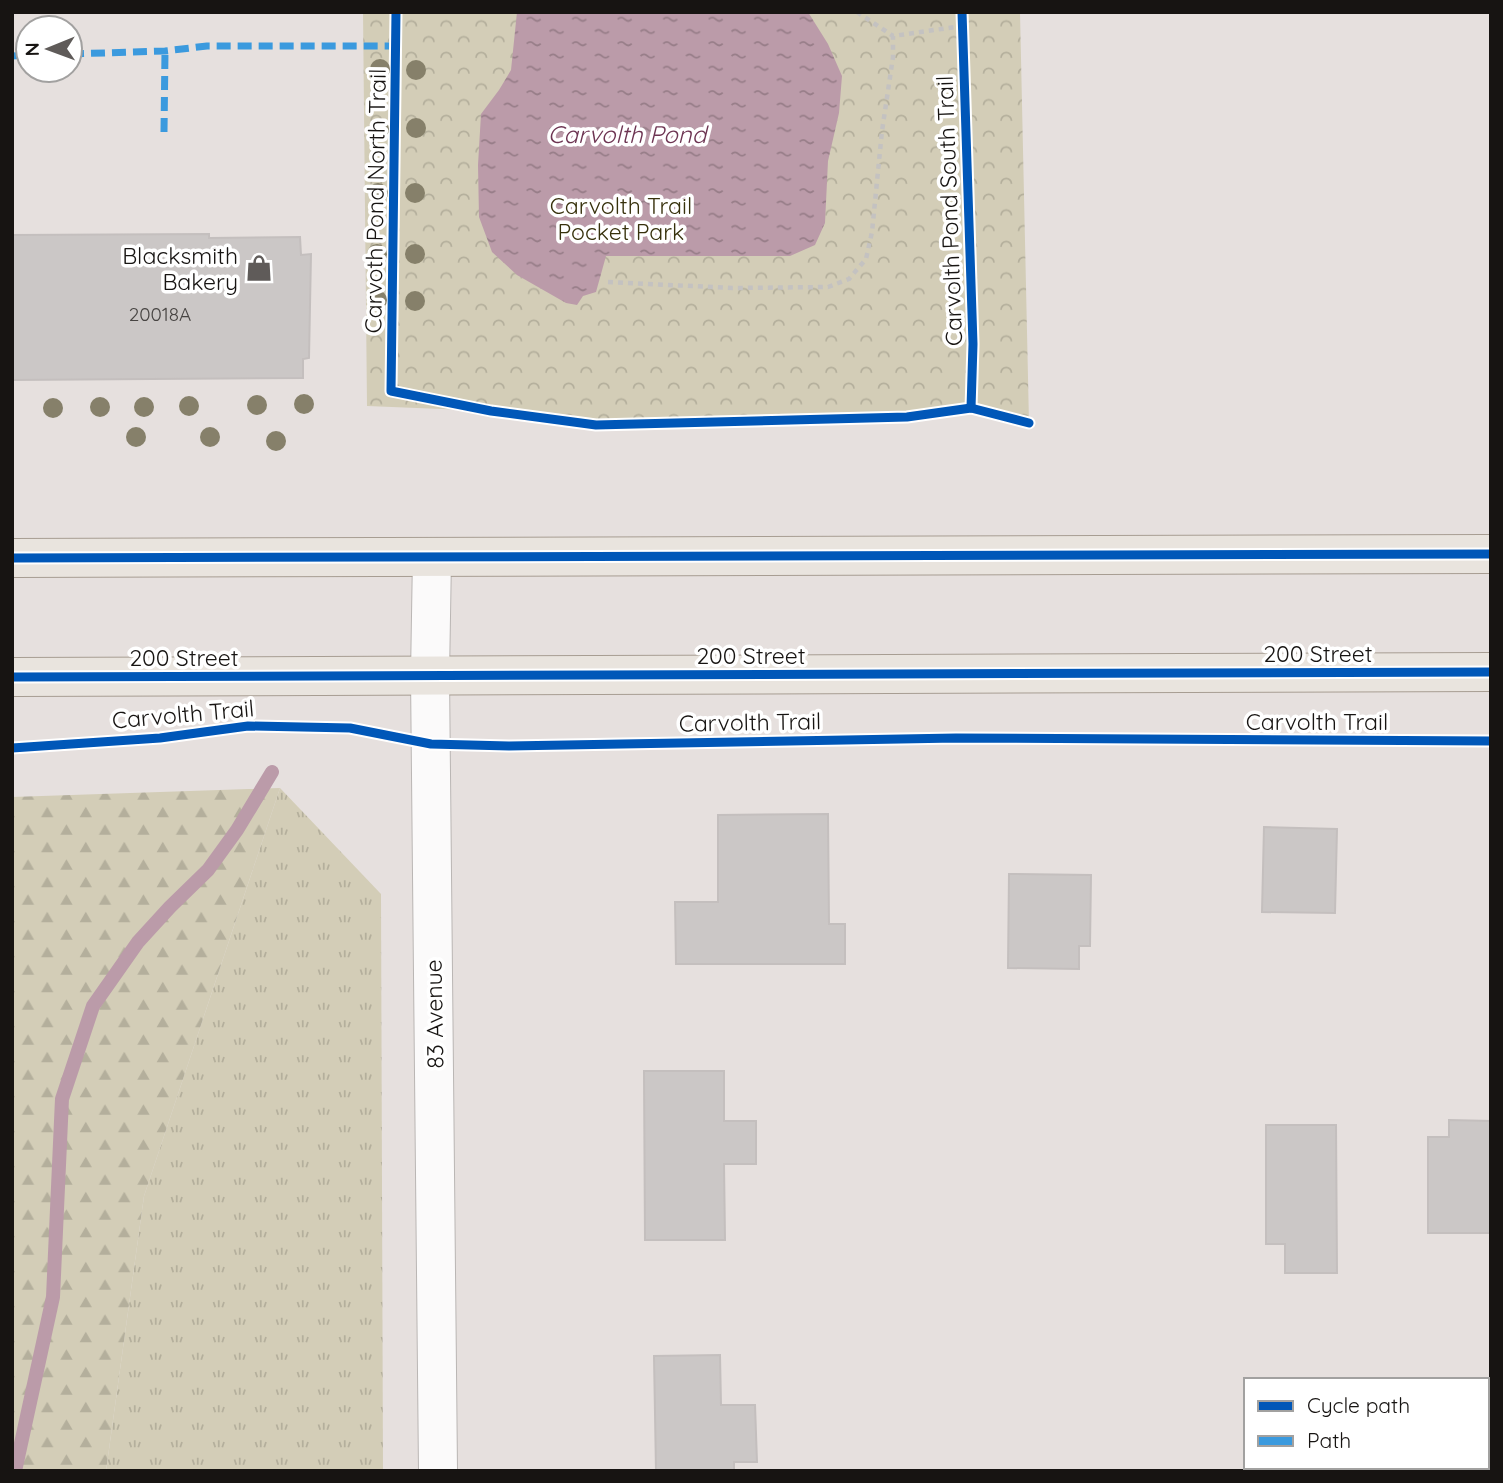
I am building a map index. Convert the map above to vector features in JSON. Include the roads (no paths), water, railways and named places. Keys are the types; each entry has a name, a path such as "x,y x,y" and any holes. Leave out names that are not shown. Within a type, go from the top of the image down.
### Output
{"main road":[{"path":"12,558 1491,554"},
{"name":"200 Street","path":"12,677 1491,672"}],"street":[{"name":"83 Avenue","path":"432,557 430,675 438,1471"}],"water":[{"name":"Carvolth Pond","path":"517,12 808,12 828,44 842,76 839,113 828,161 825,223 815,245 790,256 606,256 596,292 583,296 577,305 566,303 517,275 492,252 479,217 478,165 481,114 511,70"}],"waterway":[{"path":"15,1471 53,1297 62,1099 93,1006 138,942 208,870 237,830 272,772"}],"place":[{"name":"Blacksmith Bakery","path":"259,268"}],"park label":[{"name":"Carvolth Trail Pocket Park","path":"621,218"}]}
